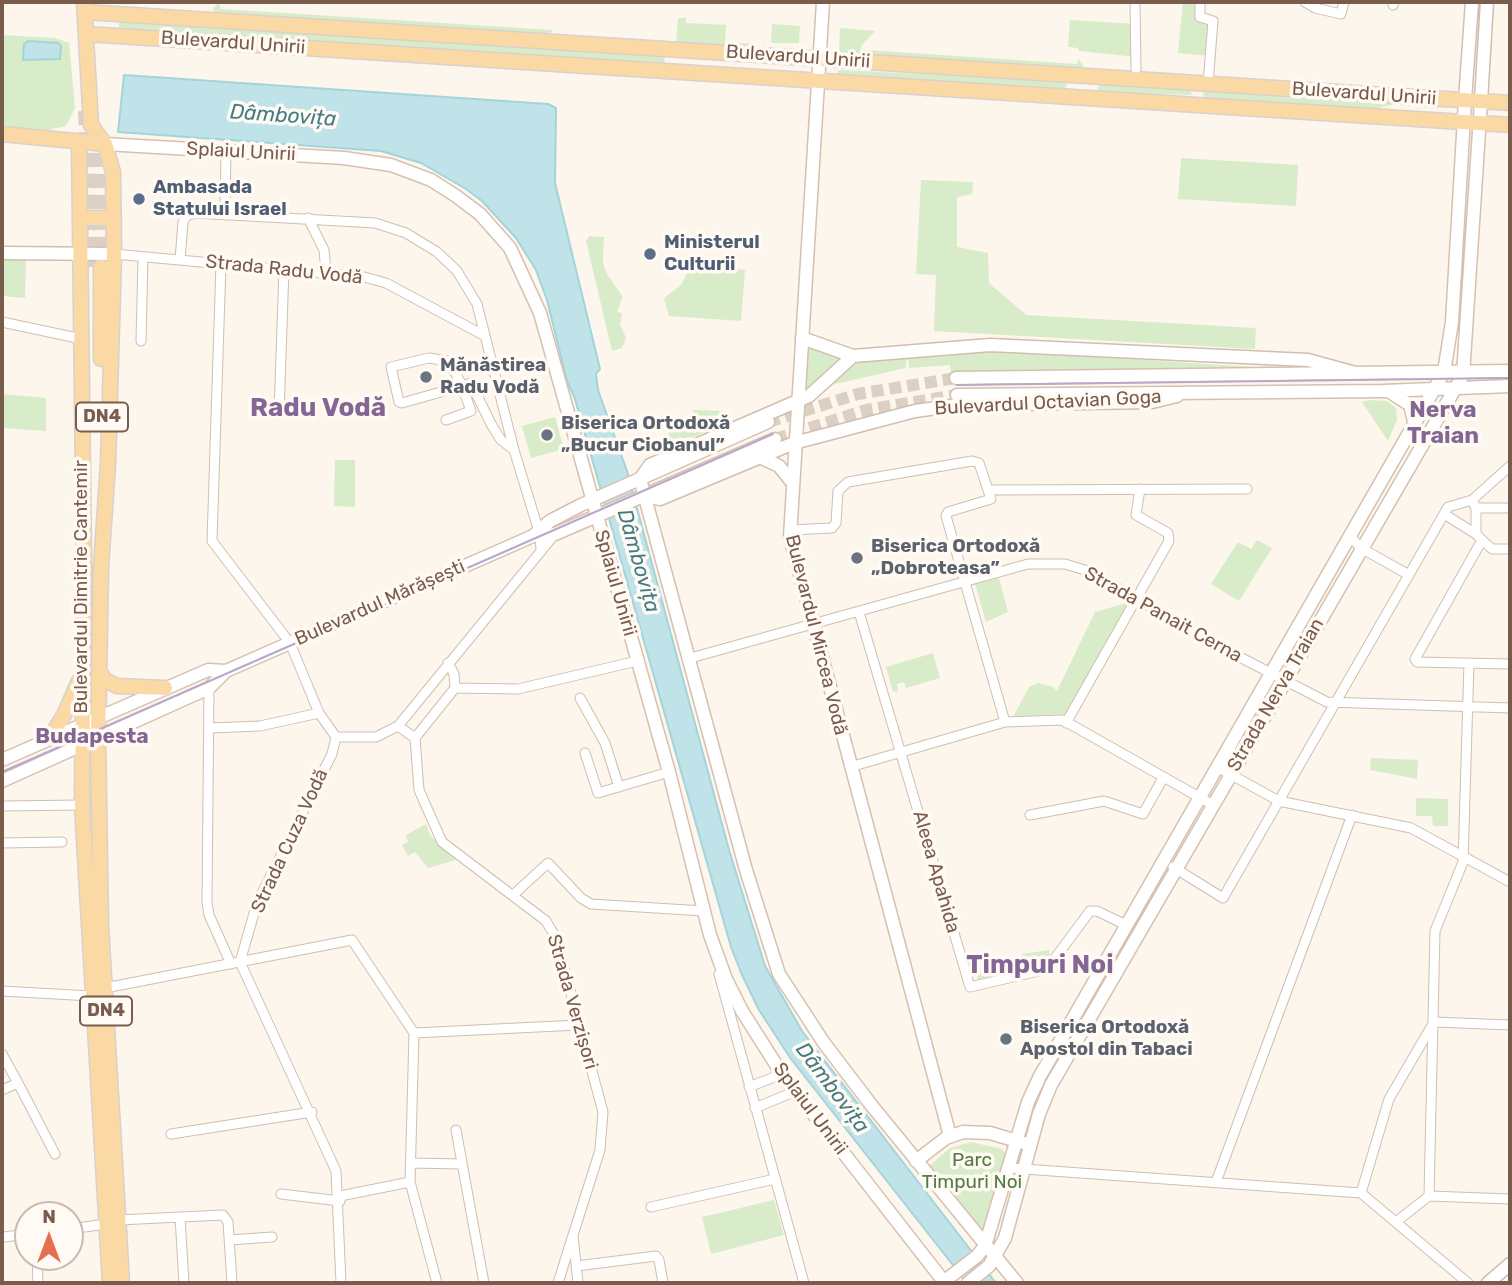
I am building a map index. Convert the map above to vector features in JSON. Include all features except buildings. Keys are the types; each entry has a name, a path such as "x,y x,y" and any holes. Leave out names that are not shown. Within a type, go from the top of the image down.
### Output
{"main road":[{"path":"819,59 823,2"},
{"name":"Strada Nerva Traian","path":"981,1251 1033,1091 1444,372 1452,322 1472,2"},
{"name":"Strada Nerva Traian","path":"968,1283 995,1257 1009,1228 1039,1114 1051,1085 1465,372 1488,2"},
{"path":"85,7 91,125 105,144"},
{"name":"Bulevardul Unirii","path":"85,7 819,59 1510,103"},
{"name":"Bulevardul Unirii","path":"86,34 818,78 1510,125"},
{"name":"Bulevardul Mircea Vodă","path":"819,59 789,530 811,625 950,1136"},
{"path":"1086,96 1087,76"},
{"path":"1197,104 1203,83"},
{"path":"79,141 91,125"},
{"path":"2,134 105,144"},
{"name":"Bulevardul Dimitrie Cantemir","path":"79,141 84,566 82,805 91,996 112,1222 122,1283"},
{"name":"Bulevardul Dimitrie Cantemir","path":"105,144 113,172 114,254 108,464 101,567 98,738 112,1222 110,1283"},
{"name":"Splaiul Unirii","path":"105,144 352,159 391,165 430,180 480,214 510,248 533,292 596,499 710,935 733,994 782,1074 947,1281"},
{"path":"81,218 114,218"},
{"path":"2,253 114,254"},
{"name":"DN4","path":"84,566 96,267 101,567"},
{"path":"802,338 853,356 990,345 1308,360 1355,373"},
{"path":"636,481 650,465 809,396 853,356"},
{"path":"956,379 1510,371"},
{"name":"Bulevardul Octavian Goga","path":"660,499 794,443 864,422 958,405 1152,402 1191,392 1383,391 1510,386"},
{"path":"1383,391 1406,400 1414,421"},
{"path":"957,395 1191,392"},
{"path":"636,481 768,422"},
{"name":"Bulevardul Mărășești","path":"537,534 555,534 775,439"},
{"path":"762,458 779,466 791,481"},
{"path":"636,481 640,498 650,518 763,932 779,974 831,1053 916,1161 981,1251 995,1257 1017,1283"},
{"name":"Bulevardul Mărășești","path":"2,781 209,688 226,671 537,534 550,521 636,481"},
{"path":"640,498 660,499"},
{"path":"650,518 653,506 660,499"},
{"path":"49,739 64,715 84,670"},
{"name":"Bulevardul Mărășești","path":"2,760 208,670 226,671"},
{"path":"99,671 108,682 117,685 165,688"},
{"path":"916,1161 950,1136 980,1131 1031,1146"},
{"path":"947,1281 981,1251"},
{"path":"1488,1283 1510,1264"}],"street":[{"path":"1135,2 1136,69"},
{"path":"1200,2 1200,16 1213,21 1203,83"},
{"path":"1305,2 1315,8 1341,14 1344,2"},
{"path":"225,215 226,150"},
{"path":"180,260 186,216 195,213 375,223 423,242 451,265 468,286 477,304 541,550"},
{"path":"308,218 324,250 326,272"},
{"name":"Strada Radu Vodă","path":"114,254 326,272 379,280 485,336"},
{"path":"141,341 143,257"},
{"path":"221,263 212,541 290,643 319,713 336,737 376,737 398,726 555,534"},
{"path":"279,414 284,268"},
{"path":"2,322 82,339"},
{"path":"446,420 471,411 462,386 451,365 443,358 429,358 391,368 399,402 462,386 471,383 501,440 514,450"},
{"path":"789,530 826,530 834,527 838,491 848,482 972,461 979,464 991,499 946,513 1005,722"},
{"path":"1474,504 1510,466"},
{"path":"1066,723 1170,538 1168,533 1136,515 1140,489"},
{"path":"989,490 1247,489"},
{"path":"1474,504 1479,537 1415,659 1417,662 1510,664"},
{"path":"1163,861 1223,898 1448,507 1474,504 1510,508"},
{"path":"1444,514 1492,549 1510,549"},
{"path":"1349,535 1361,548 1409,575"},
{"name":"Strada Panait Cerna","path":"687,659 1028,564 1065,564 1088,572 1284,681 1318,699 1335,704"},
{"name":"Aleea Apahida","path":"859,612 970,987 1047,969 1090,911 1097,911 1126,925"},
{"path":"454,688 518,690 637,661"},
{"path":"398,726 415,738 454,688 454,674 448,663"},
{"path":"1429,1196 1435,931 1463,856 1469,663"},
{"path":"209,688 208,908 312,1112 336,1171 340,1199 341,1283"},
{"path":"580,698 605,743 619,787"},
{"path":"1335,704 1510,708"},
{"path":"210,728 260,726 319,713"},
{"path":"850,767 1005,722 1066,723 1213,805"},
{"name":"Strada Cuza Vodă","path":"235,963 257,903 332,754 336,737"},
{"name":"Strada Verzișori","path":"415,738 419,790 439,836 450,849 546,921 554,932 601,1102 603,1123 596,1162 558,1283"},
{"path":"585,753 598,793 669,772"},
{"path":"1217,767 1279,801 1412,828 1510,882"},
{"path":"1030,815 1104,801 1143,814 1163,778"},
{"path":"2,806 82,805"},
{"path":"1216,1182 1352,815"},
{"path":"2,842 62,842"},
{"path":"513,895 548,863 581,898 591,904 704,911"},
{"path":"710,935 803,1283"},
{"path":"105,988 352,940 414,1033 410,1182 437,1283"},
{"path":"2,991 91,996"},
{"path":"1434,1022 1510,1025"},
{"path":"1361,1193 1389,1099 1434,1022"},
{"path":"414,1033 579,1025"},
{"path":"2,1054 55,1154"},
{"path":"749,1087 782,1074"},
{"path":"2,1090 18,1083"},
{"path":"755,1108 796,1091"},
{"path":"171,1134 312,1112"},
{"path":"456,1130 484,1283"},
{"path":"411,1163 462,1164"},
{"path":"1010,1168 1361,1193 1468,1283"},
{"path":"651,1208 775,1179"},
{"path":"281,1194 340,1199 410,1182"},
{"path":"1397,1221 1429,1196 1510,1199"},
{"path":"84,1227 112,1222 223,1215 228,1221 232,1283"},
{"path":"180,1217 184,1283"},
{"name":"Strada Verzișori","path":"573,1235 578,1283"},
{"path":"4,1237 14,1236"},
{"path":"229,1240 272,1237"},
{"path":"577,1266 656,1256 660,1261 663,1283"}],"green space":[{"path":"1183,2 1200,2 1199,13 1213,21 1210,56 1178,53"},
{"path":"219,3 221,9 553,30 549,35 215,13 213,8"},
{"path":"678,18 686,18 686,23 726,25 725,42 756,44 756,48 676,42"},
{"path":"1070,20 1137,24 1136,57 1079,51 1078,48 1068,47"},
{"path":"119,21 664,55 665,64 119,31"},
{"path":"772,24 800,26 799,43 771,43"},
{"path":"840,28 875,31 861,46 860,54 839,52"},
{"path":"2,35 55,38 69,43 75,108 66,126 47,130 2,127"},
{"path":"866,50 1077,64 1078,59 1084,66 1075,69 865,55"},
{"path":"837,71 1064,81 1067,85 1064,89 838,74"},
{"path":"1100,84 1190,89 1192,95 1102,92 1097,89"},
{"path":"1202,91 1448,108 1391,105 1374,109 1205,98"},
{"path":"1181,158 1298,165 1296,206 1178,199"},
{"path":"921,180 973,182 972,194 957,197 957,247 988,253 989,283 1026,315 1256,328 1255,349 934,331 936,275 916,274"},
{"path":"589,236 604,237 603,263 607,274 623,297 617,311 622,314 620,324 626,338 622,348 612,351 586,241"},
{"path":"3,259 26,259 25,298 2,296"},
{"path":"692,264 745,270 741,321 669,316 664,298 681,285"},
{"path":"805,344 847,358 812,389 802,391"},
{"path":"992,350 1254,367 1254,371 951,375 950,365 909,368 908,358"},
{"path":"906,357 906,368 831,385 860,360"},
{"path":"2,394 46,398 46,431 2,428"},
{"path":"1387,401 1396,408 1397,420 1388,441 1362,402"},
{"path":"693,410 726,411 730,421 670,447 667,424 693,423"},
{"path":"555,417 564,449 531,458 522,426"},
{"path":"335,460 355,460 355,507 334,506"},
{"path":"1257,540 1272,548 1239,601 1211,584 1238,542 1251,549"},
{"path":"999,578 1008,612 986,622 975,584"},
{"path":"1137,600 1066,723 1063,714 1013,717 1029,687 1038,683 1053,687 1057,691 1095,612"},
{"path":"933,653 940,678 906,688 904,682 897,684 898,691 893,692 886,667"},
{"path":"1371,758 1418,760 1417,779 1370,770"},
{"path":"1416,798 1448,799 1448,826 1433,826 1432,816 1416,816"},
{"path":"426,824 430,835 456,860 428,868 415,852 408,856 402,845 408,842 406,835"},
{"path":"1049,950 1052,964 978,985 976,965 1022,959 1022,954"},
{"name":"Parc Timpuri Noi","path":"971,1142 1002,1149 1008,1158 985,1236 930,1165 950,1148"},
{"path":"774,1200 784,1235 711,1254 702,1217"}],"water":[{"path":"28,41 58,43 61,46 60,59 23,60 24,44"},
{"name":"Dâmbovița","path":"124,75 548,104 556,108 555,183 600,369 596,374 598,390 627,471 729,850 765,966 802,1031 996,1283 967,1283 791,1059 759,1010 742,975 731,947 575,399 567,381 547,300 536,270 516,238 482,201 466,189 421,163 381,151 118,132"}],"tunnel":[{"path":"85,111 92,267"},
{"path":"96,132 101,252"},
{"path":"768,422 858,394 956,378"},
{"path":"775,439 866,410 957,395"}],"tram line":[{"path":"957,385 1510,378"},
{"path":"2,772 773,434"}],"place":[{"name":"Ambasada Statului Israel","path":"139,199"},
{"name":"Ministerul Culturii","path":"650,254"},
{"name":"Mănăstirea Radu Vodă","path":"426,377"},
{"name":"Biserica Ortodoxă „Bucur Ciobanul”","path":"547,435"},
{"name":"Biserica Ortodoxă „Dobroteasa”","path":"857,558"},
{"name":"Biserica Ortodoxă Apostol din Tabaci","path":"1006,1039"}],"district":[{"name":"Radu Vodă","path":"318,408"},
{"name":"Nerva Traian","path":"1443,423"},
{"name":"Budapesta","path":"92,737"},
{"name":"Timpuri Noi","path":"1040,965"}]}
